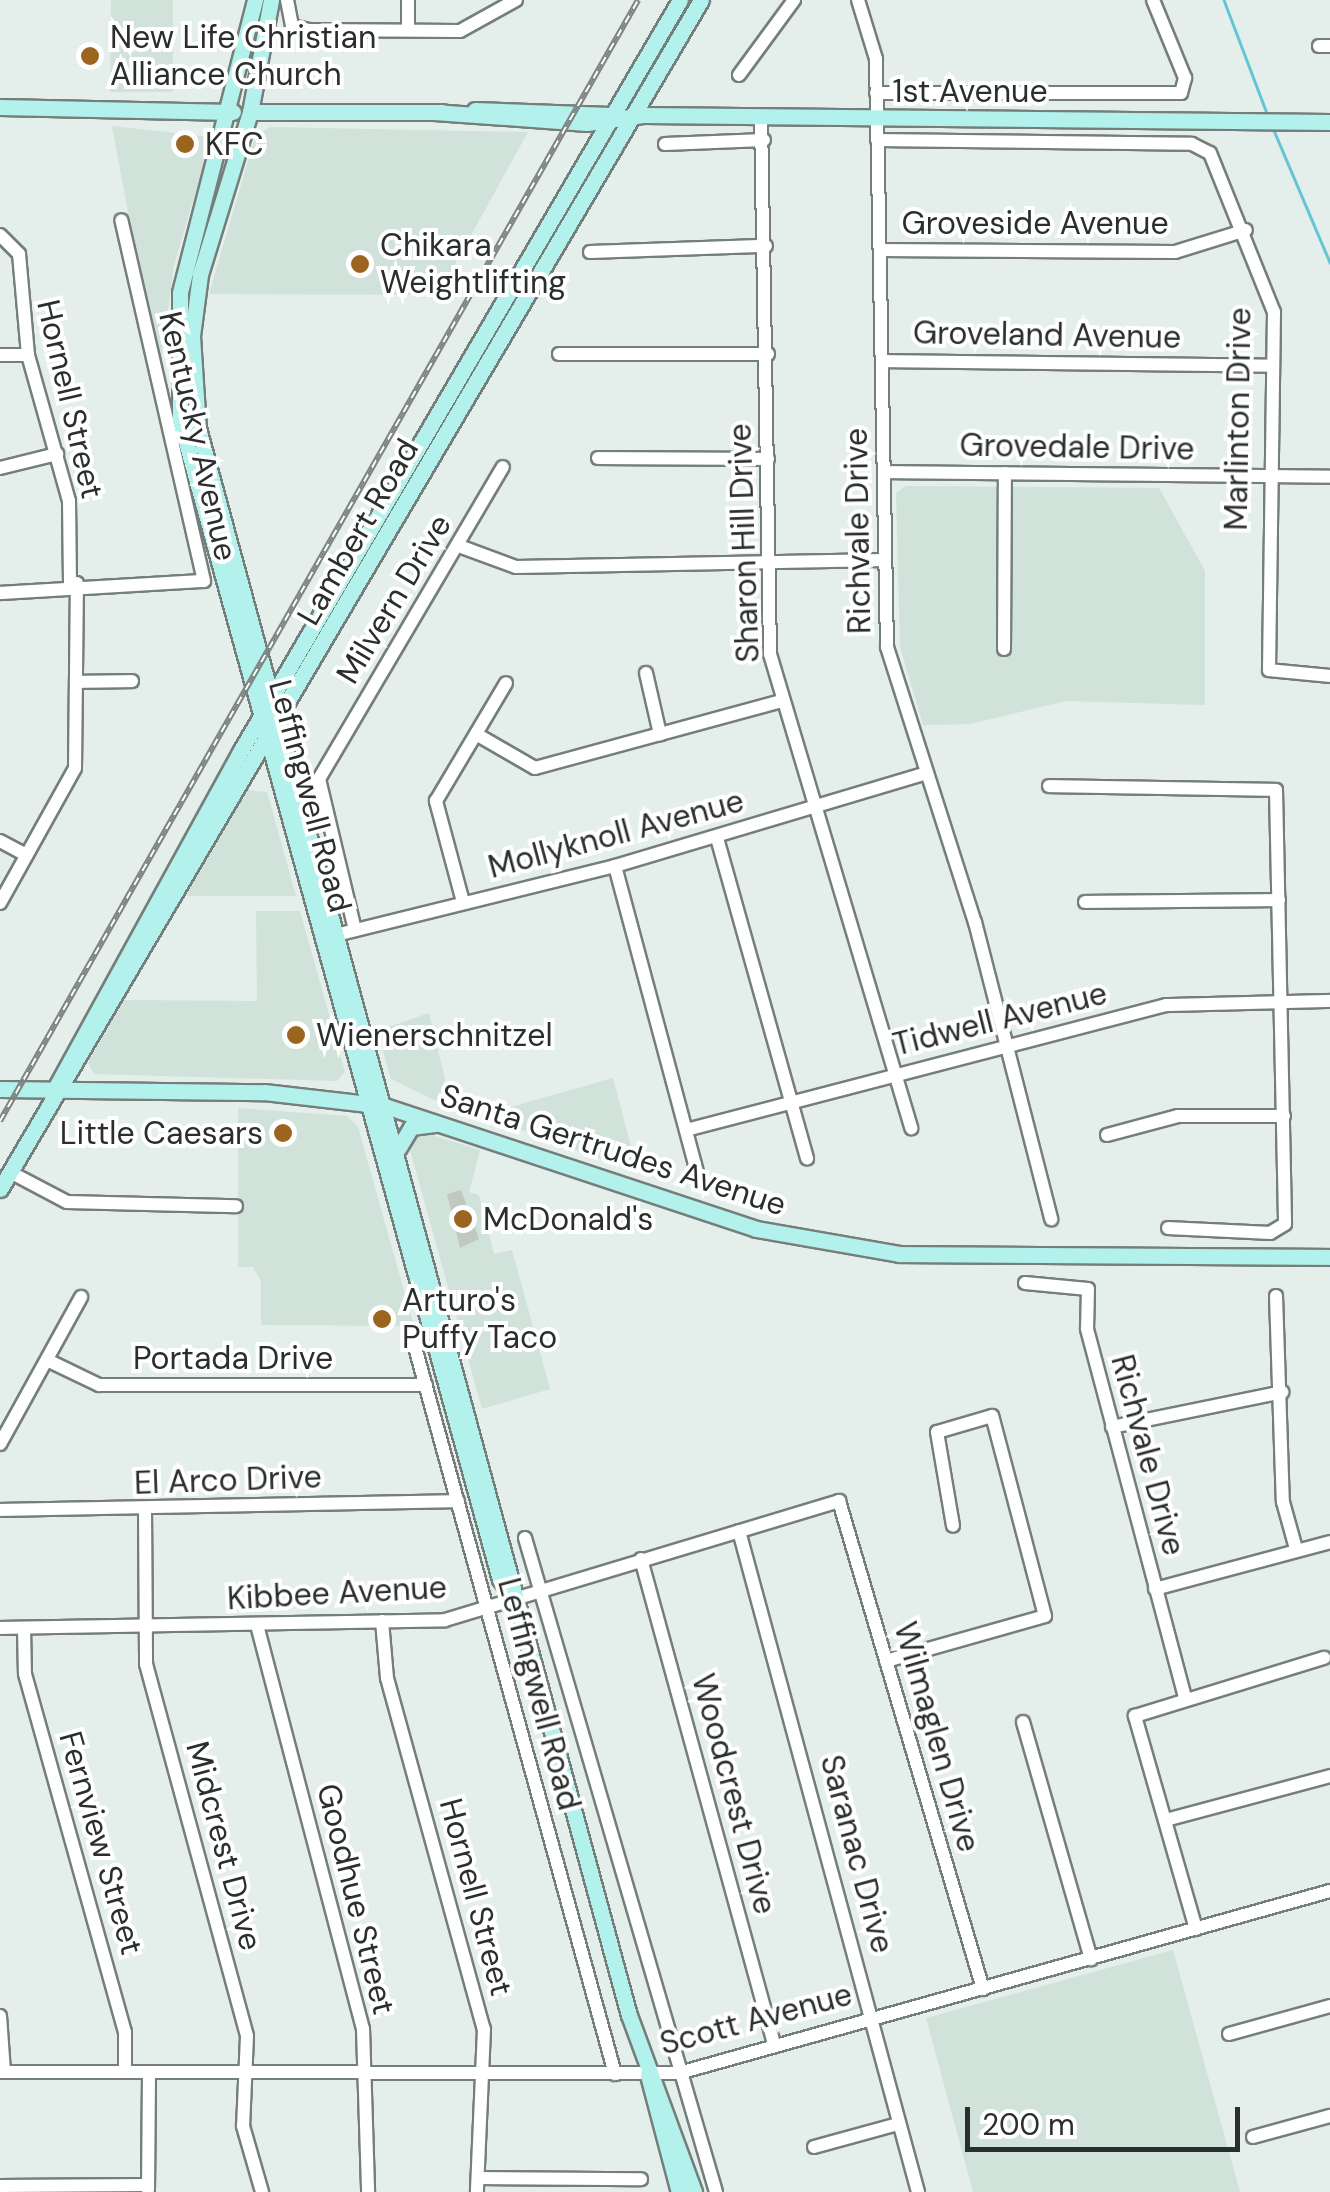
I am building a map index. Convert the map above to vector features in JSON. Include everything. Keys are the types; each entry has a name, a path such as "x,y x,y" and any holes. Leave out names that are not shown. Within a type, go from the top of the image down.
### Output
{"main road":[{"name":"Leffingwell Road","path":"254,0 241,112 185,264 176,385 260,718 286,810 385,1106 515,1575 513,1597 680,2192"},
{"name":"Leffingwell Road","path":"271,0 200,275 192,376 366,1104 500,1580 513,1597"},
{"name":"Lambert Road","path":"56,1089 60,1069 260,718 680,0"},
{"name":"Lambert Road","path":"0,1189 56,1089 224,816 629,115 701,0"},
{"name":"1st Avenue","path":"0,107 241,112 540,108 610,115"},
{"path":"502,120 502,112 540,108"},
{"name":"1st Avenue","path":"434,112 502,120 629,115 1330,122"},
{"path":"262,667 283,664 310,632"},
{"path":"224,816 253,778 271,782 286,810"},
{"name":"Santa Gertrudes Avenue","path":"0,1090 264,1092 385,1106 456,1125 666,1202 812,1242 975,1258 1330,1257"},
{"path":"399,1158 411,1126 456,1125"},
{"name":"Leffingwell Road","path":"648,2075 694,2192"}],"street":[{"path":"287,0 292,26 408,30 472,27 516,0"},
{"path":"408,0 408,30"},
{"path":"739,75 794,0"},
{"name":"Richvale Drive","path":"858,0 876,93 887,647 924,774 975,922 1000,1048 1051,1219"},
{"path":"876,93 1181,93 1185,78 1153,0"},
{"name":"Sharon Hill Drive","path":"761,116 768,354 770,654 781,701 898,1073 911,1128"},
{"path":"665,144 764,140"},
{"name":"Marlinton Drive","path":"878,140 1202,146 1246,230 1274,312 1264,476 1268,670 1330,676"},
{"name":"Kentucky Avenue","path":"0,593 74,582 204,581 120,220"},
{"name":"Groveside Avenue","path":"880,250 1144,254 1199,248 1246,230"},
{"name":"Hornell Street","path":"0,903 74,768 76,682 69,501 28,355 19,254 1,236"},
{"path":"590,252 766,246"},
{"path":"559,354 768,354"},
{"path":"0,355 28,355"},
{"name":"Groveland Avenue","path":"882,361 1270,366"},
{"path":"0,468 58,454"},
{"path":"598,458 768,459"},
{"name":"Milvern Drive","path":"355,930 318,779 503,467"},
{"name":"Grovedale Drive","path":"884,472 1330,478"},
{"path":"1004,649 1005,473"},
{"path":"459,546 516,567 884,560"},
{"path":"646,673 660,734"},
{"path":"76,682 132,682"},
{"path":"462,902 436,801 506,683"},
{"path":"476,734 535,768 781,701"},
{"name":"Mollyknoll Avenue","path":"329,937 615,866 924,774"},
{"path":"1049,786 1276,790 1284,1116 1280,1231 1168,1228"},
{"path":"717,838 807,1160"},
{"path":"0,841 26,855"},
{"path":"615,866 690,1129 697,1171"},
{"path":"1085,902 1278,900"},
{"name":"Tidwell Avenue","path":"690,1129 1166,1004 1330,1001"},
{"path":"1107,1135 1178,1116 1284,1116"},
{"path":"10,1172 67,1202 236,1206"},
{"name":"Richvale Drive","path":"1025,1283 1088,1289 1087,1329 1184,1696"},
{"path":"1276,1296 1283,1502 1296,1549"},
{"path":"0,1444 81,1298"},
{"name":"Leffingwell Road","path":"410,1329 615,2074"},
{"name":"Portada Drive","path":"47,1360 99,1385 426,1386"},
{"path":"1112,1427 1282,1392"},
{"path":"886,1661 1045,1616 992,1416 937,1432 953,1526"},
{"name":"El Arco Drive","path":"0,1510 144,1511 458,1500"},
{"name":"Kibbee Avenue","path":"0,1628 146,1629 382,1622 488,1610 538,1586 838,1502"},
{"name":"Wilmaglen Drive","path":"838,1502 983,1988"},
{"name":"Midcrest Drive","path":"144,1511 146,1664 247,2036 242,2076 243,2126 262,2192"},
{"name":"Saranac Drive","path":"740,1531 918,2192"},
{"name":"Leffingwell Road","path":"525,1538 716,2192"},
{"path":"1154,1589 1330,1542"},
{"name":"Woodcrest Drive","path":"641,1559 774,2044"},
{"name":"Hornell Street","path":"382,1622 387,1678 484,2029 478,2185"},
{"name":"Goodhue Street","path":"256,1625 362,2029 368,2192"},
{"name":"Fernview Street","path":"24,1628 25,1674 125,2032 125,2072"},
{"path":"1196,1929 1135,1716 1184,1696 1324,1658"},
{"path":"1023,1722 1091,1958"},
{"path":"1166,1820 1330,1776"},
{"name":"Scott Avenue","path":"2,2072 242,2076 679,2073 1330,1892"},
{"path":"1228,2034 1330,2006"},
{"path":"0,2016 2,2072"},
{"path":"0,2186 148,2189 149,2073"},
{"path":"1253,2138 1330,2116"},
{"path":"814,2147 898,2124"},
{"path":"478,2185 641,2179"}],"shaded area":[{"path":"111,0 173,0 173,92 110,92"},
{"path":"112,126 212,137 174,265 159,378"},
{"path":"270,127 528,132 438,295 209,294 255,137"},
{"path":"906,486 1159,488 1205,571 1205,705 1066,701 971,724 923,725 900,647 896,493"},
{"path":"248,790 267,792 296,896 186,896"},
{"path":"256,911 300,911 345,1072 337,1081 94,1074 88,1063 124,1000 257,1001"},
{"path":"429,1013 445,1078 438,1102 391,1079 377,1031"},
{"path":"613,1078 638,1173 482,1115"},
{"path":"238,1108 347,1116 358,1127 414,1326 261,1325 261,1281 253,1267 238,1267"},
{"path":"419,1131 480,1150 469,1192 479,1195 494,1254 512,1250 550,1389 482,1409 408,1143"},
{"path":"1173,1950 1240,2192 973,2192 926,2018"}],"building":[{"name":"McDonald's","path":"461,1190 479,1239 460,1248 447,1194"}],"waterway":[{"path":"1224,0 1268,116"},
{"path":"1273,128 1330,262"}],"railway":[{"path":"0,1121 638,0"}],"place":[{"name":"New Life Christian Alliance Church","path":"90,56"},
{"name":"KFC","path":"185,144"},
{"name":"Chikara Weightlifting","path":"360,264"},
{"name":"Wienerschnitzel","path":"296,1035"},
{"name":"Little Caesars","path":"283,1133"},
{"name":"McDonald's","path":"463,1219"},
{"name":"Arturo's Puffy Taco","path":"382,1319"}]}
